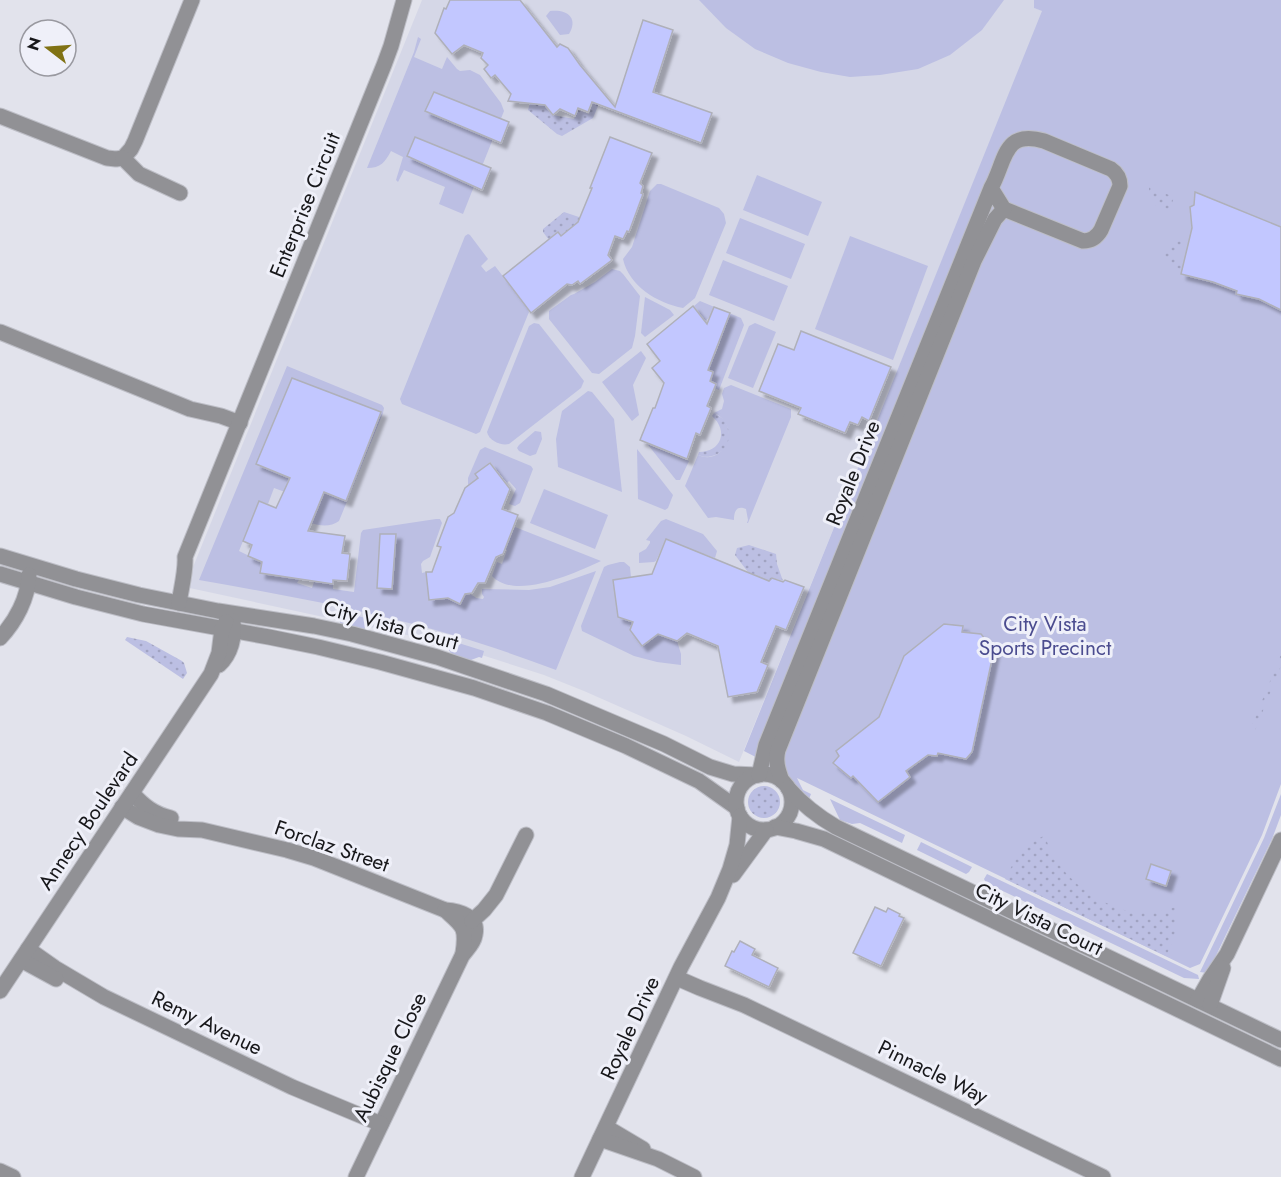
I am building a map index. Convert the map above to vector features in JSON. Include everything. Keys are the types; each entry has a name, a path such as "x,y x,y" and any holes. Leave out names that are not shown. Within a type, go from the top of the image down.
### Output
{"street":[{"path":"0,116 97,155 123,158 135,141 192,0"},
{"name":"Enterprise Circuit","path":"173,602 186,566 185,557 384,65 404,0"},
{"name":"Royale Drive","path":"758,775 766,745 1009,148 1015,141 1023,138 1035,139 1111,169 1116,172 1120,186 1101,230 1097,236 1088,241 1004,209 995,219 974,261 778,750 777,767 785,784"},
{"path":"123,158 138,174 180,194"},
{"path":"991,188 1004,209"},
{"path":"0,332 190,409 221,416 238,428"},
{"name":"City Vista Court","path":"0,556 97,585 173,602 352,634 438,657 546,694 664,744 710,767 733,774 758,775"},
{"path":"0,627 30,566"},
{"name":"City Vista Court","path":"0,574 132,611 269,637 380,662 454,682 547,713 626,746 699,781 738,812"},
{"path":"0,638 22,607 24,582"},
{"name":"Annecy Boulevard","path":"0,991 211,674 228,630 231,613"},
{"path":"718,898 737,845 736,799 743,784 749,778 758,775 775,776 785,784 791,796 788,815 783,822 771,828 751,827 738,812"},
{"name":"City Vista Court","path":"785,784 808,808 836,827 1281,1040"},
{"name":"Forclaz Street","path":"132,793 150,811 202,830 314,858 445,910 467,923"},
{"name":"Forclaz Street","path":"122,807 138,817 159,825 202,830"},
{"path":"718,898 739,865 771,828"},
{"name":"City Vista Court","path":"771,828 796,831 824,839 1281,1059"},
{"path":"467,923 484,910 496,895 526,835"},
{"path":"1204,1003 1218,983 1227,954 1281,840"},
{"name":"Royale Drive","path":"582,1177 679,972 718,898"},
{"name":"Aubisque Close","path":"356,1177 462,956 467,923"},
{"name":"Remy Avenue","path":"24,954 55,978 104,997 292,1087 360,1125 379,1128"},
{"name":"Pinnacle Way","path":"679,972 1102,1177"},
{"path":"603,1133 628,1139 658,1160 694,1177"},
{"path":"0,1171 13,1177"}],"shaded area":[{"path":"422,0 1034,0 1034,8 1043,11 739,762 584,691 544,675 444,643 185,587"}],"green space":[{"path":"699,0 1004,0 982,30 950,55 918,69 850,77 788,63 755,49 726,28"},
{"name":"City Vista Sports Precinct","path":"1034,0 1281,0 1281,784 1262,835 1200,964 1190,968 797,778 803,790 811,794 809,799 794,785 787,773 744,751 1042,11 1034,8"},
{"path":"550,11 561,11 569,15 572,19 572,28 569,34 560,35 546,16"},
{"path":"418,37 421,39 414,57 442,69 447,57 460,71 470,70 480,75 501,103 504,111 463,214 439,204 445,187 404,170 398,182 396,180 403,157 391,151 382,164 367,168"},
{"path":"597,92 603,94 593,118 562,136 528,110 530,103 545,105 553,115 574,119 578,110 589,114"},
{"path":"757,175 822,202 808,236 743,210"},
{"path":"657,184 719,208 724,214 726,223 695,298 683,308 673,306 646,292 631,277 623,259 632,247 650,191"},
{"path":"1149,187 1174,197 1168,209 1153,203"},
{"path":"564,212 582,218 561,236 558,233 549,240 543,229"},
{"path":"740,218 805,244 791,279 726,253"},
{"path":"468,234 488,259 481,266 486,272 495,266 529,312 480,432 476,434 402,404 400,399 465,236"},
{"path":"850,236 928,266 893,360 815,329"},
{"path":"1183,240 1184,244 1176,247 1173,255 1176,261 1183,265 1182,270 1167,264 1166,260 1164,261 1163,252 1168,246"},
{"path":"723,260 788,286 774,321 709,295"},
{"path":"612,269 620,271 640,296 635,336 632,348 599,374 592,373 549,319 549,311"},
{"path":"645,297 670,310 674,315 645,337 641,333"},
{"path":"700,301 741,318 744,325 719,390 714,388 716,384 710,381 713,373 706,370 720,342 710,317 705,321 694,306"},
{"path":"534,323 539,324 584,381 581,388 509,444 499,443 490,438 487,432 529,326"},
{"path":"755,323 776,332 753,388 728,378 749,326"},
{"path":"641,351 646,358 633,385 639,415 632,421 602,382"},
{"path":"287,366 382,405 383,413 339,521 325,525 311,523 315,514 285,492 274,488 268,504 259,501 239,551 262,562 261,573 300,578 297,583 312,588 314,582 333,584 333,589 354,592 363,530 440,519 442,523 430,557 421,564 422,573 426,572 430,600 448,598 460,603 465,594 483,599 482,589 529,590 550,587 596,571 556,670 406,622 199,580"},
{"path":"731,385 791,409 791,417 748,523 746,509 743,508 736,510 734,520 708,518 685,486 698,455 708,457 716,455 727,443 727,426 714,413 722,409 724,388"},
{"path":"588,391 592,392 614,419 622,492 558,467 556,439 562,411"},
{"path":"714,413 725,420 729,431 728,441 719,453 703,457 698,455 699,452 713,448 720,440 720,428 712,416"},
{"path":"535,431 541,432 542,439 536,454 530,456 519,451 517,448 519,445"},
{"path":"643,431 655,436 650,445 689,461 680,480 676,480 641,436"},
{"path":"485,447 531,466 533,469 520,503 515,506 509,504 516,489 509,481 507,483 490,462 475,474 478,478 468,485 468,478 480,450"},
{"path":"637,449 673,495 665,510 638,499"},
{"path":"544,489 608,515 595,549 530,523"},
{"path":"666,519 703,534 717,551 715,558 704,554 702,557 666,539 656,561 639,563 639,553 650,543 646,540 661,521"},
{"path":"515,527 601,561 561,578 545,582 515,586 502,583 492,576 497,562 502,564 507,550 505,549"},
{"path":"749,545 776,554 783,581 772,578 769,581 760,577 757,584 735,555 737,548"},
{"path":"620,562 630,567 631,577 613,580 618,616 633,622 630,630 642,646 658,634 677,641 681,654 681,665 634,656 582,631 581,626 604,567"},
{"path":"339,611 373,620 372,626 361,630 342,626 338,618"},
{"path":"127,637 146,641 182,661 187,673 183,679 125,640"},
{"path":"449,640 484,651 482,658 471,660 452,655 447,647"},
{"path":"1281,654 1281,666 1254,733 1251,728"},
{"path":"764,786 775,791 780,802 775,813 764,818 753,813 748,802 753,791"},
{"path":"1281,794 1281,815 1272,839 1210,968 1207,973 1200,972 1264,838"},
{"path":"830,799 905,835 902,843 860,823 852,824 840,820"},
{"path":"1045,835 1057,862 1078,885 1091,895 1119,908 1139,913 1175,907 1175,933 1166,956 1005,879 1021,853"},
{"path":"921,842 972,867 966,874 917,850"},
{"path":"987,874 1198,975 1199,979 1184,978 986,883 984,879"}],"building":[{"path":"450,0 520,0 557,47 560,44 568,48 615,107 643,20 673,30 653,92 712,113 701,143 592,102 588,112 578,108 575,116 560,109 553,115 545,105 508,101 511,94 495,75 491,78 484,69 488,65 481,58 483,53 464,45 452,54 435,33 444,8 446,9"},
{"path":"434,92 509,122 501,143 425,111"},
{"path":"415,137 491,168 482,190 407,156"},
{"path":"610,137 652,153 640,183 643,186 641,193 643,194 629,232 627,231 623,239 615,236 608,255 612,260 580,284 578,281 572,285 567,284 531,313 503,276 558,232 561,236 578,222"},
{"path":"1195,192 1281,227 1281,310 1259,299 1236,294 1237,291 1213,282 1181,274 1192,228 1190,207 1194,205"},
{"path":"693,306 707,324 714,307 730,313 708,370 713,372 710,381 716,384 707,406 711,408 700,435 696,433 687,459 640,440 664,383 652,368 660,361 647,344"},
{"path":"801,331 891,367 869,421 862,417 858,425 850,422 845,433 798,414 801,408 759,391 778,344 794,350"},
{"path":"292,378 381,412 346,501 324,492 308,531 345,536 342,553 350,554 347,581 333,580 333,584 260,573 262,562 248,556 252,545 243,541 259,501 276,508 290,478 256,464"},
{"path":"490,463 510,489 502,509 518,515 503,554 496,557 485,583 478,583 472,593 465,594 460,604 448,598 429,600 426,572 432,572 441,547 437,546 448,517 454,513 465,488 478,478 475,474"},
{"path":"380,534 396,534 392,589 377,588"},
{"path":"666,539 769,581 772,578 783,582 785,580 804,587 786,630 776,626 761,662 768,665 757,692 728,697 718,646 687,633 677,641 658,634 642,646 630,630 633,622 618,617 613,580 652,574"},
{"path":"944,624 963,626 962,632 981,634 994,650 972,752 966,759 938,753 937,756 928,755 906,771 910,777 878,802 853,776 851,778 833,763 839,756 836,751 879,717 904,656"},
{"path":"1151,864 1171,871 1166,886 1146,879"},
{"path":"875,907 886,912 888,908 904,918 881,966 853,953"},
{"path":"740,941 755,949 752,955 778,968 769,987 725,966"}]}
